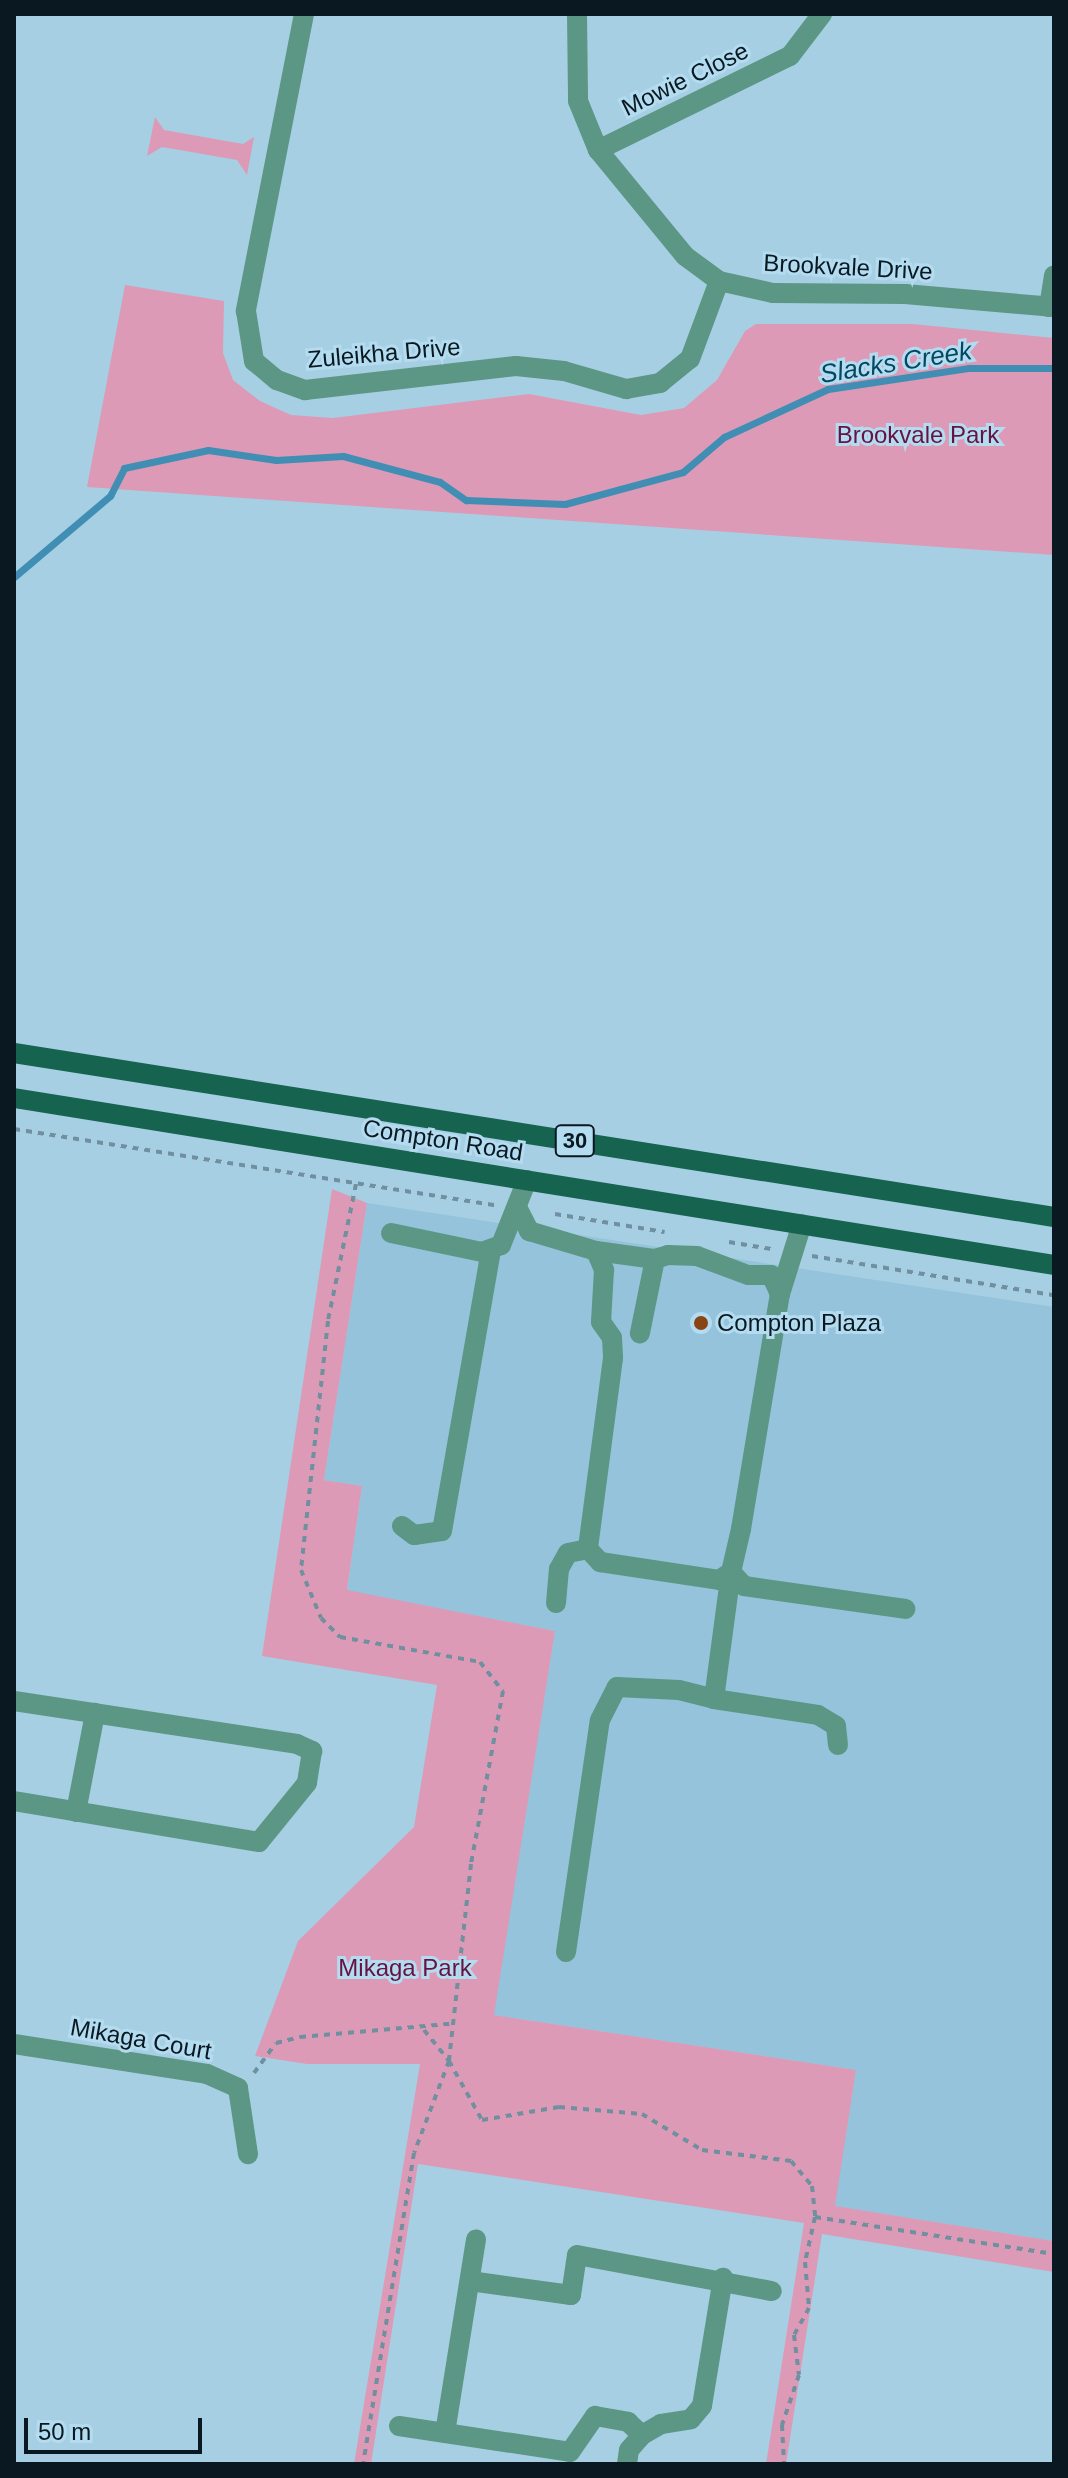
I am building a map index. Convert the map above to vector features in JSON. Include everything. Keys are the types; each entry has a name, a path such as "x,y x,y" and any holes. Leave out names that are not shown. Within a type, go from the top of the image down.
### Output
{"main road":[{"name":"Compton Road","path":"14,1053 1054,1217"},
{"name":"Compton Road","path":"14,1098 1054,1265"}],"street":[{"name":"Zuleikha Drive","path":"304,14 246,311 254,361 277,380 305,390 516,366 564,371 626,389 660,383 690,359 719,281"},
{"name":"Brookvale Drive","path":"577,14 578,101 598,150 685,256 719,281 773,293 905,294 1052,307"},
{"name":"Mowie Close","path":"598,150 790,56 822,14"},
{"path":"1052,307 1054,275"},
{"path":"391,1233 482,1252 491,1249 501,1245 518,1209 527,1180"},
{"path":"518,1209 529,1231 596,1251 655,1259 697,1256 748,1275 771,1275 780,1294"},
{"path":"714,1699 731,1572 780,1294 802,1224"},
{"path":"402,1526 414,1535 442,1531 491,1249"},
{"path":"588,1549 613,1358 612,1338 601,1322 604,1270 596,1251"},
{"path":"640,1333 655,1259"},
{"path":"588,1549 600,1562 719,1580 731,1572"},
{"path":"556,1603 559,1569 568,1553 588,1549"},
{"path":"731,1572 744,1586 905,1609"},
{"path":"566,1952 600,1720 617,1687 679,1690 714,1699 818,1715 836,1726 838,1745"},
{"path":"14,1701 297,1744 312,1751 307,1783 259,1842 14,1801"},
{"path":"76,1812 95,1713"},
{"name":"Mikaga Court","path":"14,2044 207,2074 238,2088"},
{"path":"238,2088 248,2154"},
{"path":"445,2433 476,2239"},
{"path":"470,2281 571,2295 577,2255 723,2278 772,2291"},
{"path":"627,2464 629,2450 642,2435 661,2424 691,2419 702,2406 723,2278"},
{"path":"399,2426 570,2452 595,2416 628,2422 642,2435"}],"path":[{"path":"356,1184 328,1321 301,1570 321,1618 340,1637 480,1662 503,1691 471,1864 450,2024 449,2061 414,2153 363,2464"},
{"path":"238,2088 276,2043 348,2032 424,2030 450,2024"},
{"path":"424,2030 449,2061 482,2120 559,2107 642,2114 702,2150 791,2161 812,2186 815,2217 805,2262 809,2308 794,2335 799,2375 782,2425 784,2464"},
{"path":"815,2217 1054,2254"}],"shaded area":[{"path":"367,1203 1054,1307 1054,2241 834,2206 856,2070 493,2015 555,1631 347,1591 362,1486 324,1480"}],"green space":[{"path":"155,117 164,130 243,144 254,137 247,175 237,160 162,147 147,156"},
{"name":"Brookvale Park","path":"125,285 224,301 223,353 233,380 260,401 291,415 333,418 529,394 641,415 684,408 717,380 745,331 756,324 913,324 1054,338 1054,555 87,487"},
{"name":"Mikaga Park","path":"332,1189 367,1203 324,1480 362,1486 347,1590 555,1631 494,2015 856,2070 835,2206 1054,2241 1054,2272 822,2234 786,2464 766,2464 804,2223 418,2164 371,2464 354,2464 420,2064 307,2064 255,2056 298,1941 414,1827 437,1685 262,1656"}],"waterway":[{"name":"Slacks Creek","path":"14,577 110,496 124,468 208,450 276,460 343,456 440,482 466,500 565,504 683,472 724,437 828,389 969,368 1054,368"}],"place":[{"name":"Compton Plaza","path":"701,1323"}]}
